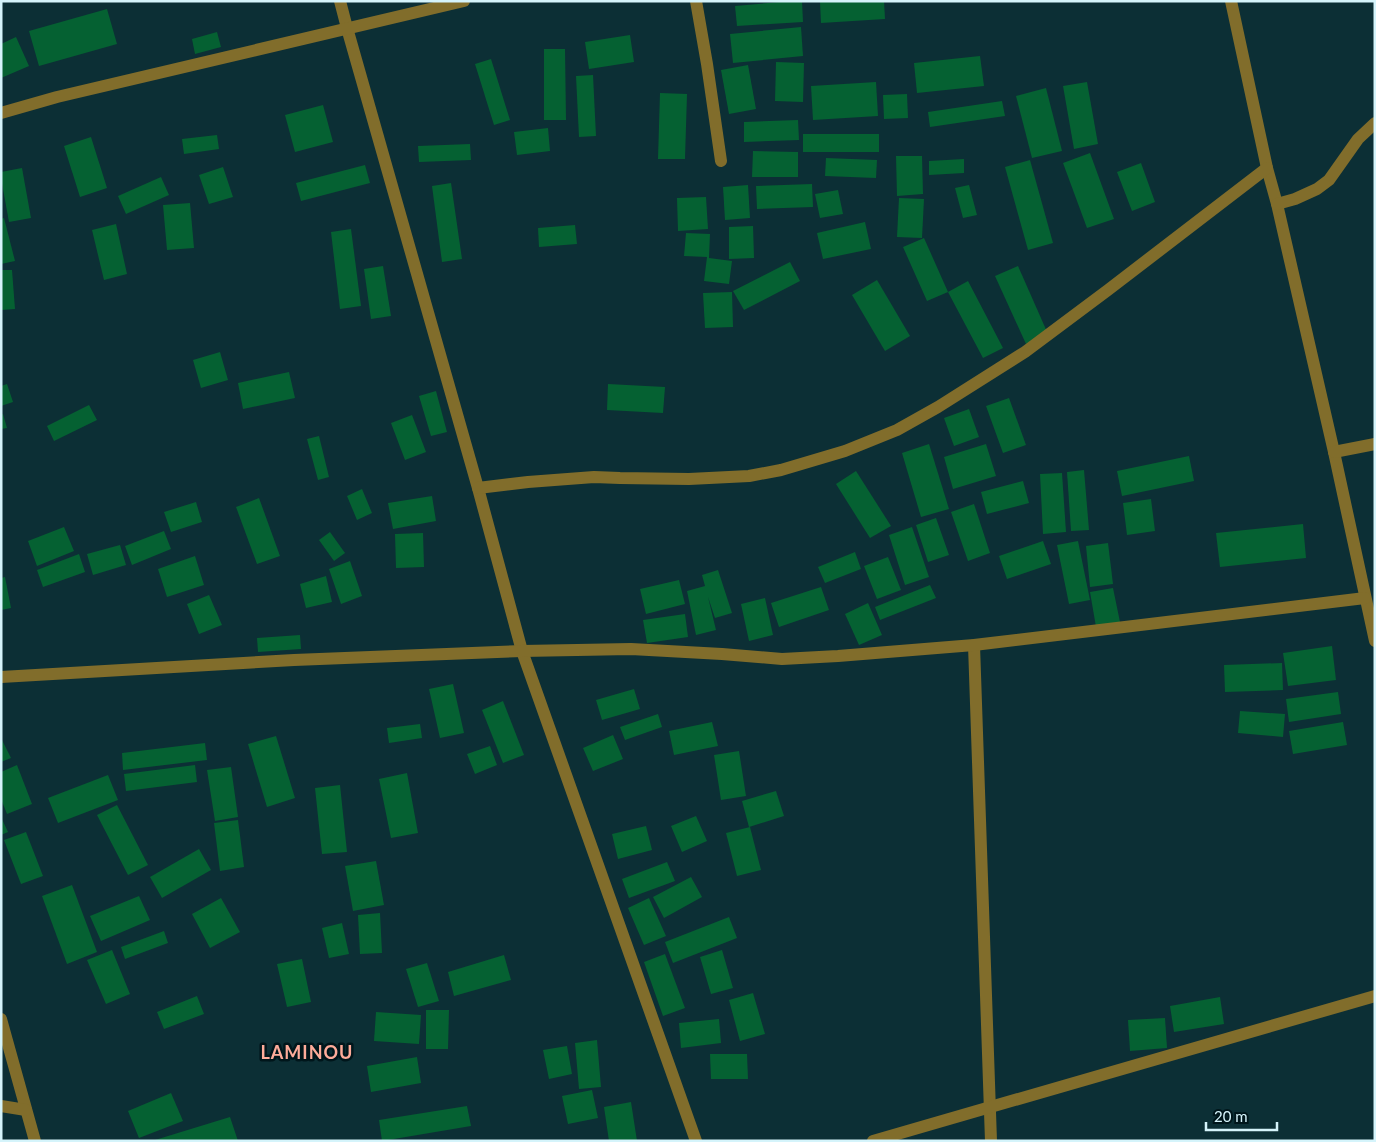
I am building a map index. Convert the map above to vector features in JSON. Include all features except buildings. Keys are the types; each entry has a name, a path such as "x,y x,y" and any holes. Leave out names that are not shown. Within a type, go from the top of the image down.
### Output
{"street":[{"path":"340,1 478,488 522,651 696,1141"},
{"path":"1,113 464,1"},
{"path":"696,1 721,162"},
{"path":"1231,1 1267,168 1334,452 1375,641"},
{"path":"1277,204 1295,199 1317,189 1329,180 1358,139 1375,123"},
{"path":"478,488 594,477 689,479 748,476 781,470 845,451 897,430 938,407 1025,352 1267,168"},
{"path":"1334,452 1375,444"},
{"path":"1,677 294,660 522,651 631,649 782,659 838,656 974,645 1365,598"},
{"path":"974,645 992,1141"},
{"path":"873,1141 1375,996"},
{"path":"1,1019 35,1141"},
{"path":"1,1106 26,1110"}],"district":[{"name":"LAMINOU","path":"307,1053"}]}
